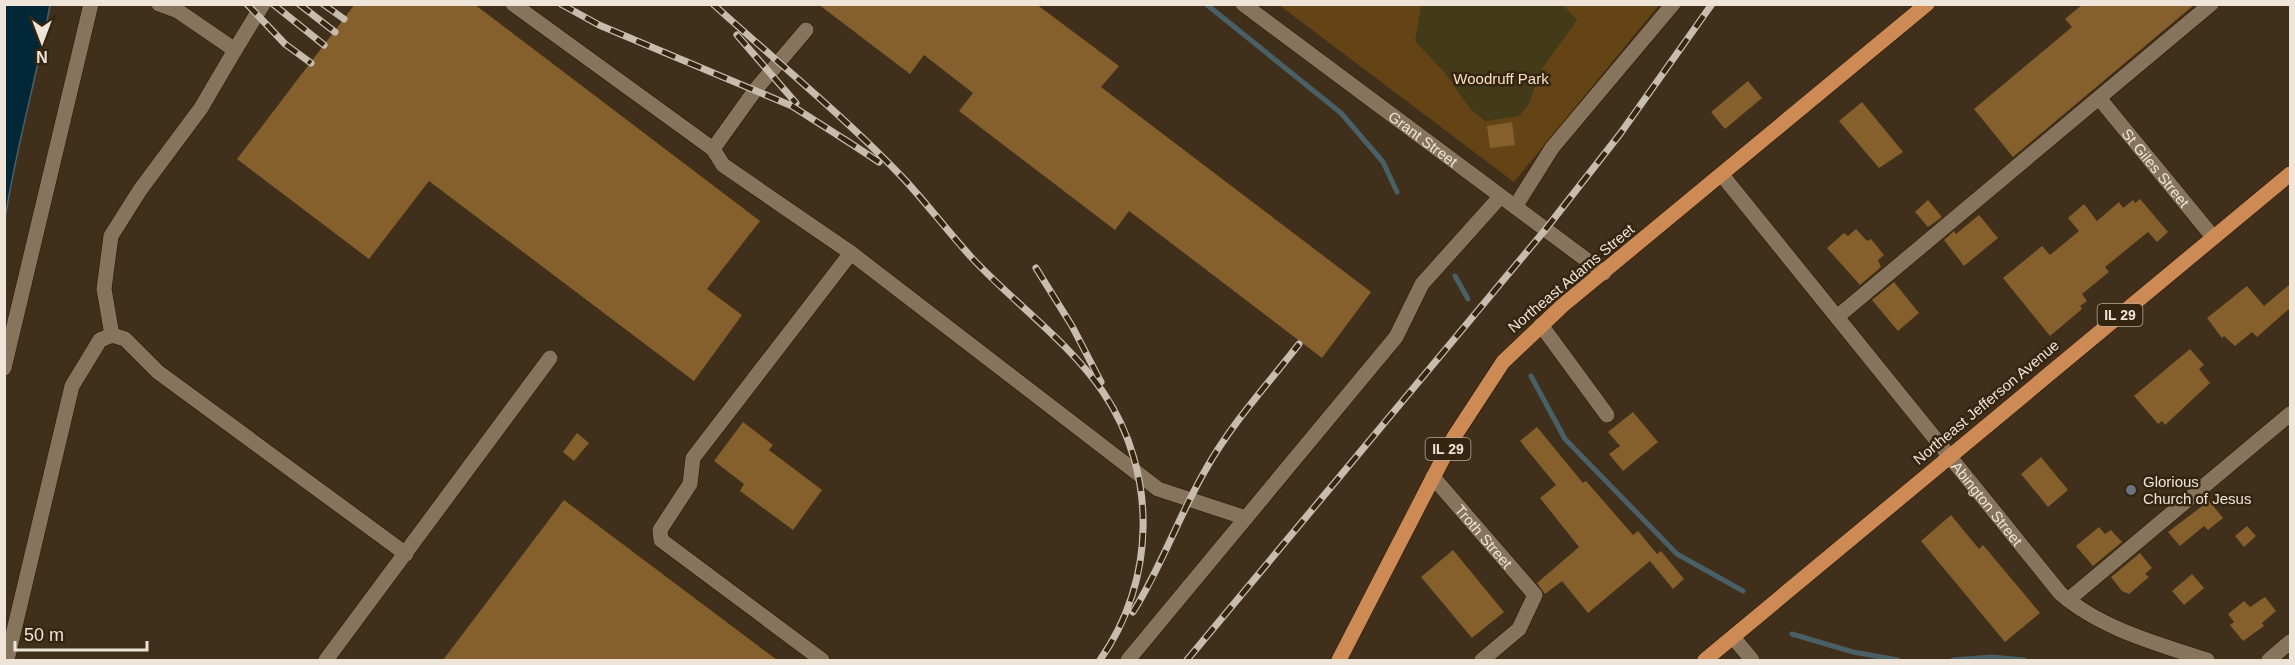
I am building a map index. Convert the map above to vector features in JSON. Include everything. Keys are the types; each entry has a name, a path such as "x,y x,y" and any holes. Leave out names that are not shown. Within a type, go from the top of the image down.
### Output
{"main road":[{"name":"Northeast Adams Street","path":"1339,660 1433,477 1464,420 1495,372 1541,325 1927,4"},
{"name":"Northeast Jefferson Avenue","path":"1705,660 2290,174"}],"street":[{"path":"4,369 91,4"},
{"path":"159,4 178,11 235,50"},
{"path":"112,335 104,289 111,236 140,190 201,108 263,4"},
{"path":"513,4 713,149 723,165 851,253 1158,489 1246,518"},
{"name":"Grant Street","path":"1243,4 1604,273"},
{"path":"1515,207 1552,148 1673,4"},
{"path":"1838,317 2211,4"},
{"path":"713,149 756,89 806,30"},
{"name":"St Giles Street","path":"2099,98 2213,237"},
{"name":"Abington Street","path":"1722,175 2068,600 2097,619 2207,660"},
{"path":"1128,660 1396,337 1422,284 1500,197"},
{"path":"822,660 661,540 660,530 690,484 693,458 851,253"},
{"path":"1541,325 1607,415"},
{"path":"7,660 72,386 100,340 112,335 125,339 158,372 406,554"},
{"path":"326,660 550,358"},
{"path":"2068,600 2290,414"},
{"name":"Troth Street","path":"1433,477 1535,595 1519,629 1482,660"},
{"path":"1733,637 1752,660"},
{"path":"2269,660 2290,642"}],"green space":[{"name":"Woodruff Park","path":"1279,5 1659,5 1514,182"}],"sand":[{"path":"1421,5 1563,5 1577,20 1539,73 1529,104 1519,116 1485,121 1471,110 1445,73 1415,41"}],"water":[{"path":"5,4 50,5 5,219"}],"building":[{"path":"355,4 474,4 760,221 707,289 742,315 694,381 429,181 369,259 237,159"},
{"path":"818,4 1036,4 1119,66 1101,87 1371,292 1322,358 1129,211 1115,230 959,111 973,93 924,55 910,74"},
{"path":"2083,4 2195,4 2013,157 1974,109 2072,27 2065,19"},
{"path":"1748,81 1762,98 1725,129 1711,112"},
{"path":"1862,102 1903,152 1879,168 1839,121"},
{"path":"1512,122 1515,145 1490,148 1487,126"},
{"path":"2140,199 2168,232 2157,242 2148,232 2105,267 2109,272 2082,294 2087,301 2080,306 2082,309 2050,336 2003,278 2042,246 2050,255 2079,231 2068,218 2084,204 2097,221 2119,202 2123,208 2133,200 2135,203"},
{"path":"1928,200 1942,217 1928,227 1915,212"},
{"path":"1979,215 1998,238 1964,266 1944,240 1954,231 1956,234"},
{"path":"1856,229 1867,241 1871,239 1884,255 1878,260 1881,267 1860,285 1827,248 1844,233 1848,236"},
{"path":"1894,282 1919,313 1898,331 1872,300"},
{"path":"2290,284 2290,308 2257,337 2252,332 2235,346 2224,336 2222,338 2207,318 2247,286 2264,306"},
{"path":"2190,349 2204,365 2199,369 2210,383 2165,425 2162,421 2158,424 2134,396"},
{"path":"1633,412 1658,442 1623,471 1609,454 1620,446 1608,432"},
{"path":"743,422 773,445 769,450 822,490 793,530 740,491 744,484 714,461"},
{"path":"1537,427 1583,483 1586,481 1633,535 1638,531 1657,554 1661,551 1684,579 1673,589 1650,561 1588,613 1562,581 1545,594 1537,583 1579,547 1540,498 1556,485 1520,441"},
{"path":"577,433 589,443 574,461 563,452"},
{"path":"2041,457 2068,490 2048,507 2021,474"},
{"path":"564,500 777,660 443,660"},
{"path":"2209,501 2223,518 2208,530 2204,526 2180,546 2168,532"},
{"path":"1951,515 1979,549 1983,545 2040,613 2005,642 1921,541"},
{"path":"2247,526 2256,536 2244,547 2235,536"},
{"path":"2099,527 2105,534 2111,530 2122,542 2093,566 2076,546"},
{"path":"1453,550 1504,612 1472,638 1421,577"},
{"path":"2140,553 2152,568 2145,574 2149,577 2129,594 2122,591 2111,577"},
{"path":"2192,574 2204,588 2184,605 2172,591"},
{"path":"2265,597 2276,611 2262,623 2264,626 2243,641 2230,625 2234,622 2228,614 2244,601 2250,607"}],"waterway":[{"path":"1206,4 1341,113 1383,162 1397,192"},
{"path":"1455,276 1468,299"},
{"path":"1531,376 1565,439 1677,554 1743,591"},
{"path":"1792,634 1853,652 1898,660"},
{"path":"1953,660 1992,657 2024,660"}],"railway":[{"path":"247,4 285,44 311,63"},
{"path":"273,4 324,45"},
{"path":"299,4 335,32"},
{"path":"323,4 344,19"},
{"path":"561,4 599,25 792,106 850,143"},
{"path":"713,4 881,156 913,189 972,258 1074,356 1103,392 1121,424 1134,457 1141,492 1143,527 1140,562 1132,596 1118,629 1100,660"},
{"path":"1187,660 1545,230 1620,134 1712,4"},
{"path":"737,35 796,103"},
{"path":"844,139 879,162"},
{"path":"1036,268 1072,326 1101,382"},
{"path":"1133,612 1153,577 1196,486 1216,452 1238,420 1299,344"}],"place":[{"name":"Glorious Church of Jesus","path":"2131,490"}]}
